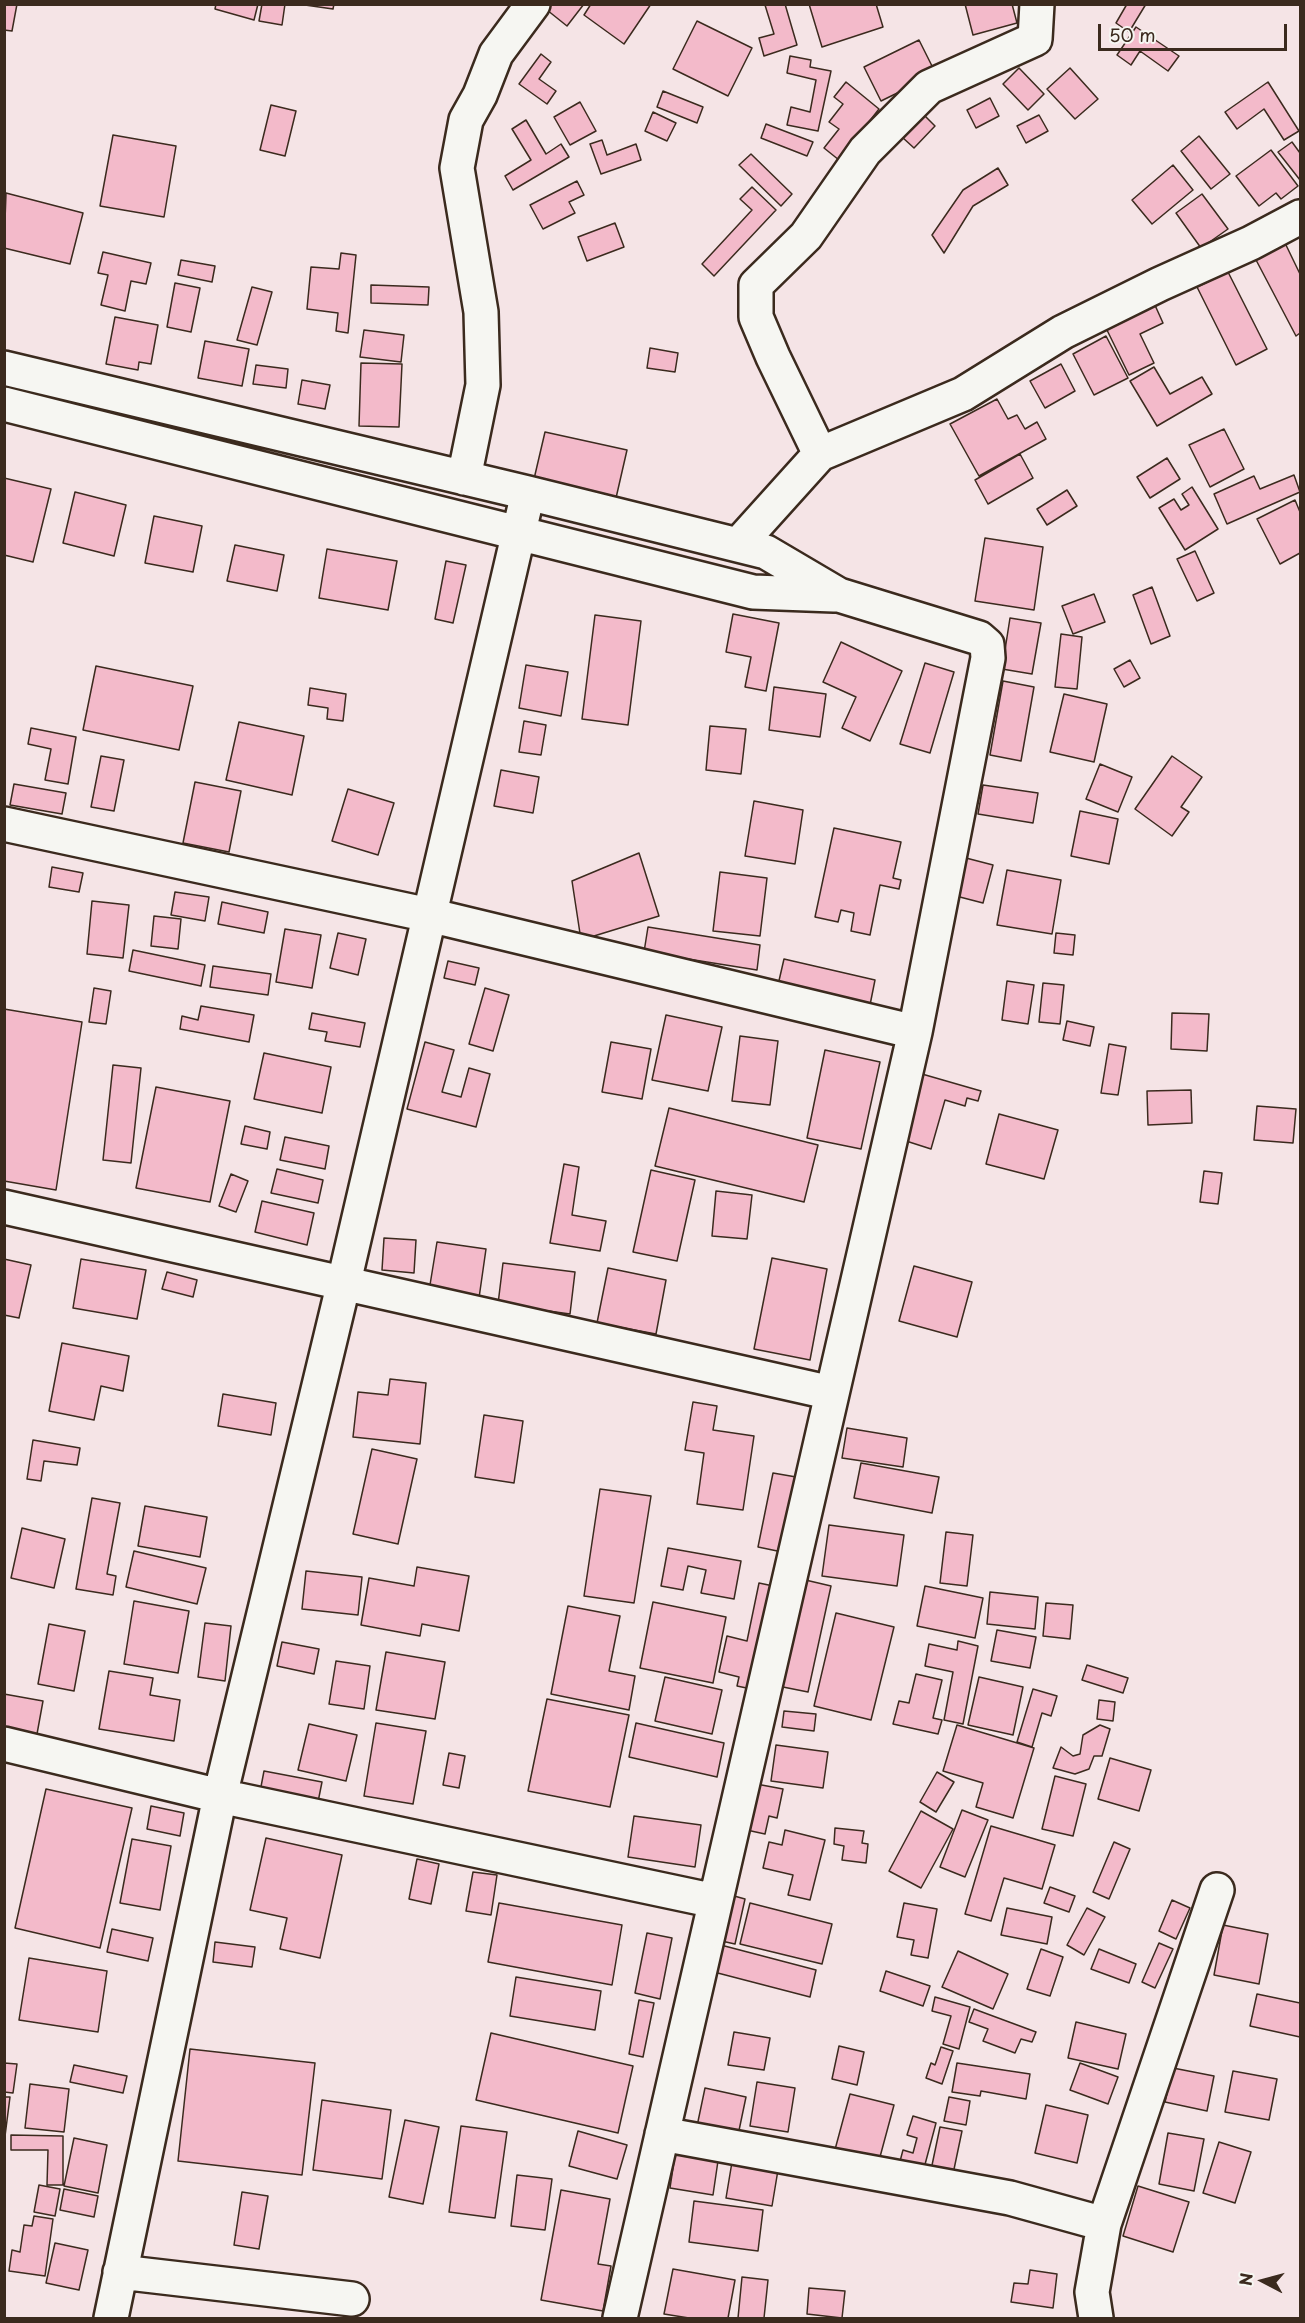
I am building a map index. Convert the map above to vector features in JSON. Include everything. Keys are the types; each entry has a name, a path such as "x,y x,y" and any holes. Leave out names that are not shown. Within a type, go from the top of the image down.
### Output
{"street":[{"path":"464,478 483,385 481,312 457,168 466,120 480,94 496,54 533,4"},
{"path":"820,454 773,357 756,316 756,285 806,236 865,151 929,87 1035,39 1037,4"},
{"path":"738,545 820,454 963,394 1063,332 1160,284 1251,243 1300,217"},
{"path":"4,368 766,552 839,595 979,638 987,645 988,658 915,1032 620,2319"},
{"path":"4,404 753,592 839,595"},
{"path":"111,2319 220,1796 344,1282 528,493"},
{"path":"4,824 429,915 915,1032"},
{"path":"4,1207 832,1393"},
{"path":"4,1744 220,1796 715,1901"},
{"path":"1096,2319 1092,2292 1104,2224 1218,1890"},
{"path":"662,2134 1010,2198 1104,2224"},
{"path":"120,2272 352,2299"}],"building":[{"path":"4,4 17,4 12,31 4,30"},
{"path":"216,4 258,4 254,20 215,9"},
{"path":"262,4 285,4 282,25 259,21"},
{"path":"298,4 334,4 333,9"},
{"path":"552,4 584,4 567,26 547,10"},
{"path":"591,4 651,4 624,44 584,15"},
{"path":"785,4 797,45 764,56 759,38 774,34 765,5"},
{"path":"809,4 876,4 883,27 822,47"},
{"path":"965,4 1012,4 1017,23 973,35"},
{"path":"1127,4 1146,4 1129,32 1116,23"},
{"path":"697,21 752,48 728,96 673,69"},
{"path":"1136,27 1179,56 1168,71 1140,51 1131,65 1117,55"},
{"path":"919,40 936,74 881,101 864,67"},
{"path":"541,54 551,62 539,79 556,91 547,104 519,84"},
{"path":"790,56 811,60 810,67 831,71 818,131 787,125 791,107 810,112 816,80 787,73"},
{"path":"1019,68 1044,94 1028,110 1003,84"},
{"path":"1070,68 1098,99 1075,119 1047,89"},
{"path":"846,82 879,109 839,160 824,148 839,129 829,122 843,104 834,97"},
{"path":"1268,82 1299,131 1284,140 1264,109 1237,129 1225,112"},
{"path":"663,91 703,107 697,123 657,107"},
{"path":"990,98 999,116 976,128 967,110"},
{"path":"580,102 596,131 570,145 554,117"},
{"path":"271,105 296,111 285,156 260,150"},
{"path":"653,112 676,123 667,141 645,131"},
{"path":"924,115 935,126 914,148 902,137"},
{"path":"1039,115 1048,131 1026,143 1017,126"},
{"path":"526,120 546,154 561,144 569,157 513,190 505,176 531,160 512,129"},
{"path":"766,124 813,142 807,156 761,138"},
{"path":"113,135 176,146 164,217 100,206"},
{"path":"1199,136 1230,174 1211,189 1181,151"},
{"path":"602,140 607,155 636,144 641,160 601,174 590,144"},
{"path":"1292,142 1300,153 1300,180 1278,152"},
{"path":"1271,150 1298,186 1281,199 1276,193 1259,206 1236,176"},
{"path":"751,154 792,194 781,206 739,165"},
{"path":"1173,165 1193,190 1152,224 1132,200"},
{"path":"998,168 1008,185 973,206 944,253 932,235 963,190"},
{"path":"577,181 584,195 569,202 575,213 543,229 530,205"},
{"path":"752,187 776,210 714,276 702,264 752,210 740,199"},
{"path":"6,193 83,213 70,264 4,248"},
{"path":"1202,194 1228,229 1201,248 1176,213"},
{"path":"615,223 624,247 587,261 578,237"},
{"path":"1285,243 1300,274 1300,333 1296,336 1255,258"},
{"path":"103,252 151,263 146,284 131,281 125,311 101,305 108,275 98,273"},
{"path":"341,253 356,255 348,333 336,331 338,313 307,309 311,267 339,269"},
{"path":"181,260 215,266 212,282 178,275"},
{"path":"1228,272 1267,349 1236,365 1197,287"},
{"path":"175,283 200,288 191,332 167,327"},
{"path":"371,285 429,287 428,305 371,303"},
{"path":"252,287 272,292 257,345 237,340"},
{"path":"1154,303 1163,323 1140,334 1154,363 1129,375 1105,326"},
{"path":"115,317 158,325 151,364 139,362 138,370 106,364"},
{"path":"364,330 404,335 401,362 360,357"},
{"path":"1106,336 1128,378 1094,395 1073,354"},
{"path":"205,341 249,349 242,386 198,378"},
{"path":"650,348 678,353 675,372 647,368"},
{"path":"361,363 402,364 399,427 359,426"},
{"path":"1061,364 1075,391 1045,408 1030,381"},
{"path":"256,365 288,369 286,388 253,384"},
{"path":"1154,367 1170,394 1202,377 1212,394 1157,426 1130,381"},
{"path":"302,380 330,385 325,409 298,404"},
{"path":"997,399 1008,419 1017,415 1025,429 1037,422 1046,439 979,476 950,424"},
{"path":"1224,429 1244,469 1210,487 1189,445"},
{"path":"545,432 627,450 616,498 534,479"},
{"path":"1020,454 1033,478 988,504 975,480"},
{"path":"1167,458 1180,479 1150,498 1137,477"},
{"path":"1294,475 1300,492 1227,524 1214,494 1254,476 1260,489"},
{"path":"4,478 51,489 33,562 4,555"},
{"path":"1192,487 1218,529 1185,550 1159,508 1174,499 1181,510 1189,505 1182,494"},
{"path":"1067,490 1077,506 1047,525 1037,509"},
{"path":"75,492 126,505 114,556 63,543"},
{"path":"1295,500 1300,512 1300,553 1280,564 1257,519"},
{"path":"154,516 202,526 193,572 145,563"},
{"path":"985,538 1043,547 1034,610 975,601"},
{"path":"235,545 284,555 277,591 227,581"},
{"path":"327,549 397,561 388,610 319,598"},
{"path":"1195,551 1214,593 1197,601 1177,559"},
{"path":"446,561 466,565 453,623 435,619"},
{"path":"1152,587 1170,636 1151,644 1133,595"},
{"path":"1094,594 1105,622 1073,634 1062,606"},
{"path":"733,614 779,623 766,691 745,687 751,657 726,652"},
{"path":"595,615 641,621 628,725 582,719"},
{"path":"1010,618 1041,623 1032,674 1002,669"},
{"path":"1061,634 1082,637 1077,689 1055,687"},
{"path":"841,642 902,671 870,741 842,728 856,697 823,682"},
{"path":"1130,660 1140,678 1124,687 1114,669"},
{"path":"925,663 954,672 930,753 900,744"},
{"path":"526,665 568,672 561,716 519,708"},
{"path":"96,666 193,686 179,750 83,730"},
{"path":"1003,681 1034,687 1021,761 990,755"},
{"path":"774,687 826,694 820,737 769,730"},
{"path":"310,688 346,694 343,721 327,719 328,708 308,705"},
{"path":"1064,694 1107,704 1094,762 1050,752"},
{"path":"524,721 546,725 541,755 519,752"},
{"path":"239,722 304,736 292,795 226,780"},
{"path":"710,726 746,729 741,774 706,770"},
{"path":"31,728 76,737 68,784 45,780 51,749 28,744"},
{"path":"101,756 124,760 114,811 91,807"},
{"path":"1172,756 1202,777 1181,807 1189,812 1172,836 1135,809"},
{"path":"1100,764 1132,777 1118,812 1086,799"},
{"path":"501,770 539,777 533,813 494,806"},
{"path":"195,782 241,791 229,852 183,843"},
{"path":"14,784 66,793 62,814 10,805"},
{"path":"983,785 1038,793 1033,823 978,814"},
{"path":"348,789 394,803 378,855 332,841"},
{"path":"754,801 803,810 795,864 745,856"},
{"path":"1080,811 1118,819 1109,864 1071,856"},
{"path":"834,828 901,842 893,878 901,880 899,889 880,885 870,935 851,931 854,913 841,910 838,922 815,917"},
{"path":"639,853 659,916 581,940 572,881"},
{"path":"966,858 993,865 983,903 956,896"},
{"path":"52,867 83,873 79,892 49,887"},
{"path":"1007,870 1061,880 1052,934 997,925"},
{"path":"720,872 767,878 760,936 713,931"},
{"path":"175,892 209,897 205,921 171,915"},
{"path":"92,901 129,905 123,958 87,954"},
{"path":"222,902 268,912 264,933 218,924"},
{"path":"154,916 181,919 178,949 151,946"},
{"path":"648,927 760,945 757,970 644,952"},
{"path":"285,929 321,935 312,988 276,982"},
{"path":"338,933 366,939 358,975 330,968"},
{"path":"1056,933 1075,935 1073,955 1054,953"},
{"path":"133,950 205,965 201,986 129,971"},
{"path":"784,959 875,980 870,1005 778,985"},
{"path":"448,961 479,968 475,985 444,978"},
{"path":"213,966 271,974 268,995 210,987"},
{"path":"1007,981 1034,985 1028,1024 1002,1020"},
{"path":"1043,983 1064,985 1060,1024 1039,1022"},
{"path":"94,988 111,991 106,1024 89,1022"},
{"path":"485,988 509,995 493,1051 469,1044"},
{"path":"201,1006 254,1015 249,1042 180,1029 182,1016 198,1020"},
{"path":"4,1009 82,1022 56,1190 4,1181"},
{"path":"312,1013 365,1023 360,1047 325,1041 327,1032 309,1029"},
{"path":"1172,1013 1209,1014 1207,1051 1171,1049"},
{"path":"666,1015 722,1027 708,1091 652,1080"},
{"path":"1067,1021 1094,1027 1090,1046 1063,1040"},
{"path":"740,1036 778,1041 770,1105 732,1101"},
{"path":"425,1042 454,1050 442,1092 461,1097 469,1068 490,1074 476,1127 407,1109"},
{"path":"611,1042 651,1049 642,1099 602,1092"},
{"path":"1109,1044 1126,1047 1118,1095 1101,1093"},
{"path":"825,1050 880,1062 861,1149 807,1138"},
{"path":"264,1053 331,1067 322,1113 254,1099"},
{"path":"113,1065 141,1068 131,1163 103,1160"},
{"path":"922,1074 981,1091 978,1101 967,1098 965,1106 945,1100 931,1149 903,1140"},
{"path":"156,1087 230,1101 210,1202 136,1188"},
{"path":"1191,1090 1192,1123 1148,1125 1147,1091"},
{"path":"1257,1106 1296,1109 1293,1143 1254,1140"},
{"path":"669,1108 818,1145 804,1202 655,1166"},
{"path":"999,1114 1058,1130 1044,1179 986,1164"},
{"path":"245,1126 270,1132 267,1149 241,1144"},
{"path":"285,1137 329,1146 325,1169 280,1160"},
{"path":"564,1164 579,1167 572,1215 606,1221 600,1251 550,1243"},
{"path":"277,1169 323,1180 318,1203 271,1193"},
{"path":"651,1170 695,1180 677,1261 633,1252"},
{"path":"1204,1171 1222,1173 1218,1204 1200,1202"},
{"path":"231,1174 248,1181 236,1212 219,1206"},
{"path":"716,1191 752,1195 747,1239 712,1236"},
{"path":"262,1201 314,1213 307,1245 255,1232"},
{"path":"384,1238 416,1240 414,1273 382,1270"},
{"path":"437,1242 486,1249 479,1298 429,1291"},
{"path":"772,1258 827,1269 810,1360 754,1349"},
{"path":"4,1259 31,1265 19,1318 4,1315"},
{"path":"81,1259 146,1270 137,1319 73,1308"},
{"path":"503,1263 575,1272 570,1314 498,1304"},
{"path":"914,1266 972,1282 957,1337 899,1321"},
{"path":"608,1268 666,1280 656,1334 597,1323"},
{"path":"167,1272 197,1280 193,1297 162,1289"},
{"path":"62,1343 129,1356 123,1391 101,1386 94,1420 49,1411"},
{"path":"390,1379 426,1383 420,1444 353,1437 358,1392 388,1395"},
{"path":"223,1394 276,1403 271,1435 218,1426"},
{"path":"693,1402 717,1406 713,1430 754,1436 743,1510 697,1504 704,1453 685,1450"},
{"path":"484,1415 523,1421 514,1483 475,1477"},
{"path":"847,1428 907,1438 903,1467 842,1458"},
{"path":"33,1440 80,1448 77,1465 44,1461 41,1481 27,1479"},
{"path":"372,1449 417,1459 398,1544 353,1534"},
{"path":"861,1463 939,1477 932,1513 854,1498"},
{"path":"773,1473 802,1478 787,1553 758,1547"},
{"path":"600,1489 651,1496 634,1603 584,1596"},
{"path":"92,1498 120,1503 107,1574 116,1576 113,1595 76,1589"},
{"path":"145,1506 207,1517 200,1557 138,1546"},
{"path":"829,1525 904,1535 897,1586 822,1576"},
{"path":"22,1528 65,1539 54,1588 11,1578"},
{"path":"946,1532 973,1535 967,1586 940,1583"},
{"path":"668,1548 741,1561 734,1599 701,1593 706,1570 688,1566 683,1590 661,1586"},
{"path":"134,1551 206,1568 197,1604 126,1587"},
{"path":"417,1567 469,1576 459,1631 422,1624 420,1636 361,1625 369,1578 414,1586"},
{"path":"306,1571 362,1577 358,1615 302,1609"},
{"path":"797,1578 831,1586 808,1692 773,1685"},
{"path":"759,1583 778,1587 756,1690 737,1686 739,1677 719,1672 727,1636 747,1641"},
{"path":"925,1586 983,1598 975,1638 917,1626"},
{"path":"990,1592 1038,1597 1035,1629 987,1624"},
{"path":"134,1601 189,1611 178,1673 124,1664"},
{"path":"653,1602 726,1617 713,1683 640,1668"},
{"path":"1046,1603 1073,1605 1070,1639 1043,1636"},
{"path":"568,1606 620,1616 609,1671 635,1676 629,1710 551,1694"},
{"path":"836,1613 894,1627 871,1720 814,1706"},
{"path":"205,1623 231,1626 225,1681 198,1677"},
{"path":"49,1624 85,1631 74,1691 38,1684"},
{"path":"997,1630 1036,1637 1030,1668 991,1661"},
{"path":"958,1641 978,1646 963,1724 944,1720 953,1672 925,1666 929,1644 957,1650"},
{"path":"282,1642 319,1649 314,1674 277,1666"},
{"path":"386,1652 445,1662 435,1719 376,1710"},
{"path":"336,1661 370,1666 364,1709 329,1704"},
{"path":"1087,1665 1128,1678 1123,1693 1082,1680"},
{"path":"109,1671 153,1678 150,1695 180,1700 174,1741 99,1729"},
{"path":"916,1674 942,1680 933,1718 942,1720 938,1734 893,1724 899,1701 909,1703"},
{"path":"665,1677 722,1690 712,1734 655,1721"},
{"path":"979,1677 1023,1687 1013,1735 968,1725"},
{"path":"1033,1689 1057,1696 1051,1716 1042,1713 1032,1747 1017,1742"},
{"path":"4,1694 43,1701 37,1734 4,1729"},
{"path":"547,1699 629,1715 610,1807 528,1791"},
{"path":"1099,1700 1115,1702 1113,1721 1097,1719"},
{"path":"784,1711 816,1714 814,1731 782,1727"},
{"path":"376,1723 426,1731 413,1804 364,1796"},
{"path":"636,1723 724,1743 717,1777 629,1757"},
{"path":"309,1724 357,1735 346,1781 298,1770"},
{"path":"957,1725 1034,1748 1013,1818 976,1807 983,1783 943,1771"},
{"path":"1100,1725 1110,1729 1102,1756 1094,1756 1089,1769 1075,1774 1053,1768 1061,1747 1073,1756 1080,1754 1083,1735"},
{"path":"776,1745 828,1752 823,1788 771,1781"},
{"path":"449,1753 465,1756 459,1788 443,1785"},
{"path":"1110,1758 1151,1770 1139,1811 1098,1799"},
{"path":"264,1771 322,1782 317,1807 259,1797"},
{"path":"937,1772 954,1782 936,1812 920,1802"},
{"path":"1055,1776 1086,1784 1073,1836 1042,1829"},
{"path":"751,1783 783,1789 777,1818 769,1816 765,1834 742,1829"},
{"path":"46,1789 132,1808 100,1948 15,1928"},
{"path":"151,1806 184,1813 180,1836 147,1829"},
{"path":"962,1810 988,1820 965,1877 940,1867"},
{"path":"921,1811 953,1829 921,1888 889,1871"},
{"path":"634,1816 701,1825 695,1867 628,1857"},
{"path":"991,1826 1055,1845 1042,1889 1004,1878 991,1921 965,1914"},
{"path":"835,1828 864,1831 862,1843 868,1844 866,1863 842,1860 844,1846 834,1844"},
{"path":"785,1830 825,1840 810,1900 788,1895 793,1875 763,1868 769,1842 782,1845"},
{"path":"266,1838 342,1855 320,1958 280,1949 287,1918 250,1910"},
{"path":"132,1839 171,1846 160,1910 120,1903"},
{"path":"1114,1842 1130,1849 1109,1899 1093,1892"},
{"path":"417,1859 439,1864 431,1904 409,1899"},
{"path":"473,1872 497,1875 491,1915 466,1911"},
{"path":"1050,1887 1075,1896 1069,1912 1044,1903"},
{"path":"727,1894 745,1899 735,1944 717,1940"},
{"path":"1172,1900 1190,1908 1176,1939 1159,1931"},
{"path":"499,1903 622,1925 612,1985 488,1962"},
{"path":"750,1903 832,1924 822,1964 740,1944"},
{"path":"904,1903 937,1909 928,1958 911,1955 914,1940 897,1937"},
{"path":"1007,1908 1052,1917 1047,1944 1001,1935"},
{"path":"1087,1908 1105,1917 1084,1955 1067,1945"},
{"path":"1223,1925 1268,1934 1259,1984 1214,1975"},
{"path":"112,1929 153,1938 148,1961 107,1952"},
{"path":"647,1933 672,1938 660,1999 635,1993"},
{"path":"215,1942 255,1947 252,1967 213,1962"},
{"path":"1159,1943 1173,1949 1155,1988 1142,1982"},
{"path":"717,1944 816,1970 810,1997 710,1971"},
{"path":"1041,1949 1063,1957 1050,1996 1027,1989"},
{"path":"1099,1949 1136,1964 1129,1983 1091,1969"},
{"path":"958,1951 1008,1974 993,2009 942,1987"},
{"path":"29,1958 107,1971 98,2032 19,2020"},
{"path":"886,1971 930,1986 923,2006 880,1991"},
{"path":"516,1977 601,1991 595,2030 510,2016"},
{"path":"1257,1994 1300,2003 1300,2037 1250,2026"},
{"path":"935,1997 970,2007 959,2049 943,2044 951,2016 932,2011"},
{"path":"639,2000 654,2003 643,2057 629,2054"},
{"path":"974,2009 1036,2032 1032,2042 1021,2039 1015,2053 983,2041 988,2029 969,2022"},
{"path":"1076,2022 1126,2034 1118,2069 1068,2058"},
{"path":"734,2032 770,2038 764,2070 728,2065"},
{"path":"491,2033 633,2066 618,2133 476,2100"},
{"path":"839,2046 864,2052 857,2085 832,2079"},
{"path":"941,2047 953,2051 942,2084 926,2078 931,2063 935,2065"},
{"path":"190,2049 315,2063 302,2175 178,2161"},
{"path":"4,2063 17,2064 13,2093 4,2092"},
{"path":"957,2063 1030,2074 1026,2099 981,2091 980,2096 952,2092"},
{"path":"1080,2063 1118,2077 1108,2104 1070,2090"},
{"path":"74,2065 127,2076 123,2093 70,2082"},
{"path":"1173,2068 1214,2076 1207,2111 1165,2102"},
{"path":"1233,2071 1277,2079 1269,2120 1225,2112"},
{"path":"757,2082 795,2088 788,2132 750,2126"},
{"path":"30,2084 69,2089 64,2132 25,2128"},
{"path":"705,2088 746,2097 737,2140 696,2131"},
{"path":"850,2094 894,2105 877,2168 833,2157"},
{"path":"4,2097 10,2097 4,2144"},
{"path":"949,2097 970,2101 966,2125 944,2121"},
{"path":"322,2100 391,2110 382,2179 313,2170"},
{"path":"1046,2105 1088,2115 1077,2163 1035,2153"},
{"path":"913,2116 936,2123 923,2172 899,2165 903,2150 913,2153 917,2138 907,2135"},
{"path":"405,2120 439,2127 423,2204 389,2197"},
{"path":"461,2126 507,2132 495,2218 449,2212"},
{"path":"940,2127 962,2131 953,2174 931,2170"},
{"path":"578,2131 627,2145 617,2179 569,2166"},
{"path":"1168,2133 1204,2139 1194,2191 1159,2184"},
{"path":"11,2135 63,2136 63,2185 47,2185 48,2150 11,2150"},
{"path":"74,2138 107,2145 98,2193 64,2186"},
{"path":"1219,2142 1251,2152 1235,2203 1203,2193"},
{"path":"676,2148 719,2154 713,2195 670,2188"},
{"path":"733,2156 779,2164 772,2206 726,2198"},
{"path":"517,2175 552,2179 545,2230 511,2226"},
{"path":"39,2185 60,2189 55,2216 34,2212"},
{"path":"1138,2186 1189,2202 1173,2252 1123,2236"},
{"path":"64,2189 98,2196 94,2217 60,2210"},
{"path":"561,2190 610,2199 598,2264 611,2266 603,2311 541,2300"},
{"path":"242,2192 268,2196 259,2249 234,2245"},
{"path":"694,2201 763,2210 758,2251 689,2242"},
{"path":"34,2216 53,2219 45,2276 9,2271 12,2250 20,2252 24,2225 32,2226"},
{"path":"55,2243 88,2250 79,2290 46,2283"},
{"path":"673,2269 735,2280 728,2318 689,2318 664,2314"},
{"path":"1030,2270 1057,2274 1053,2308 1011,2302 1014,2283 1028,2284"},
{"path":"742,2277 768,2280 764,2318 738,2318"},
{"path":"809,2288 845,2291 842,2318 807,2314"}]}
